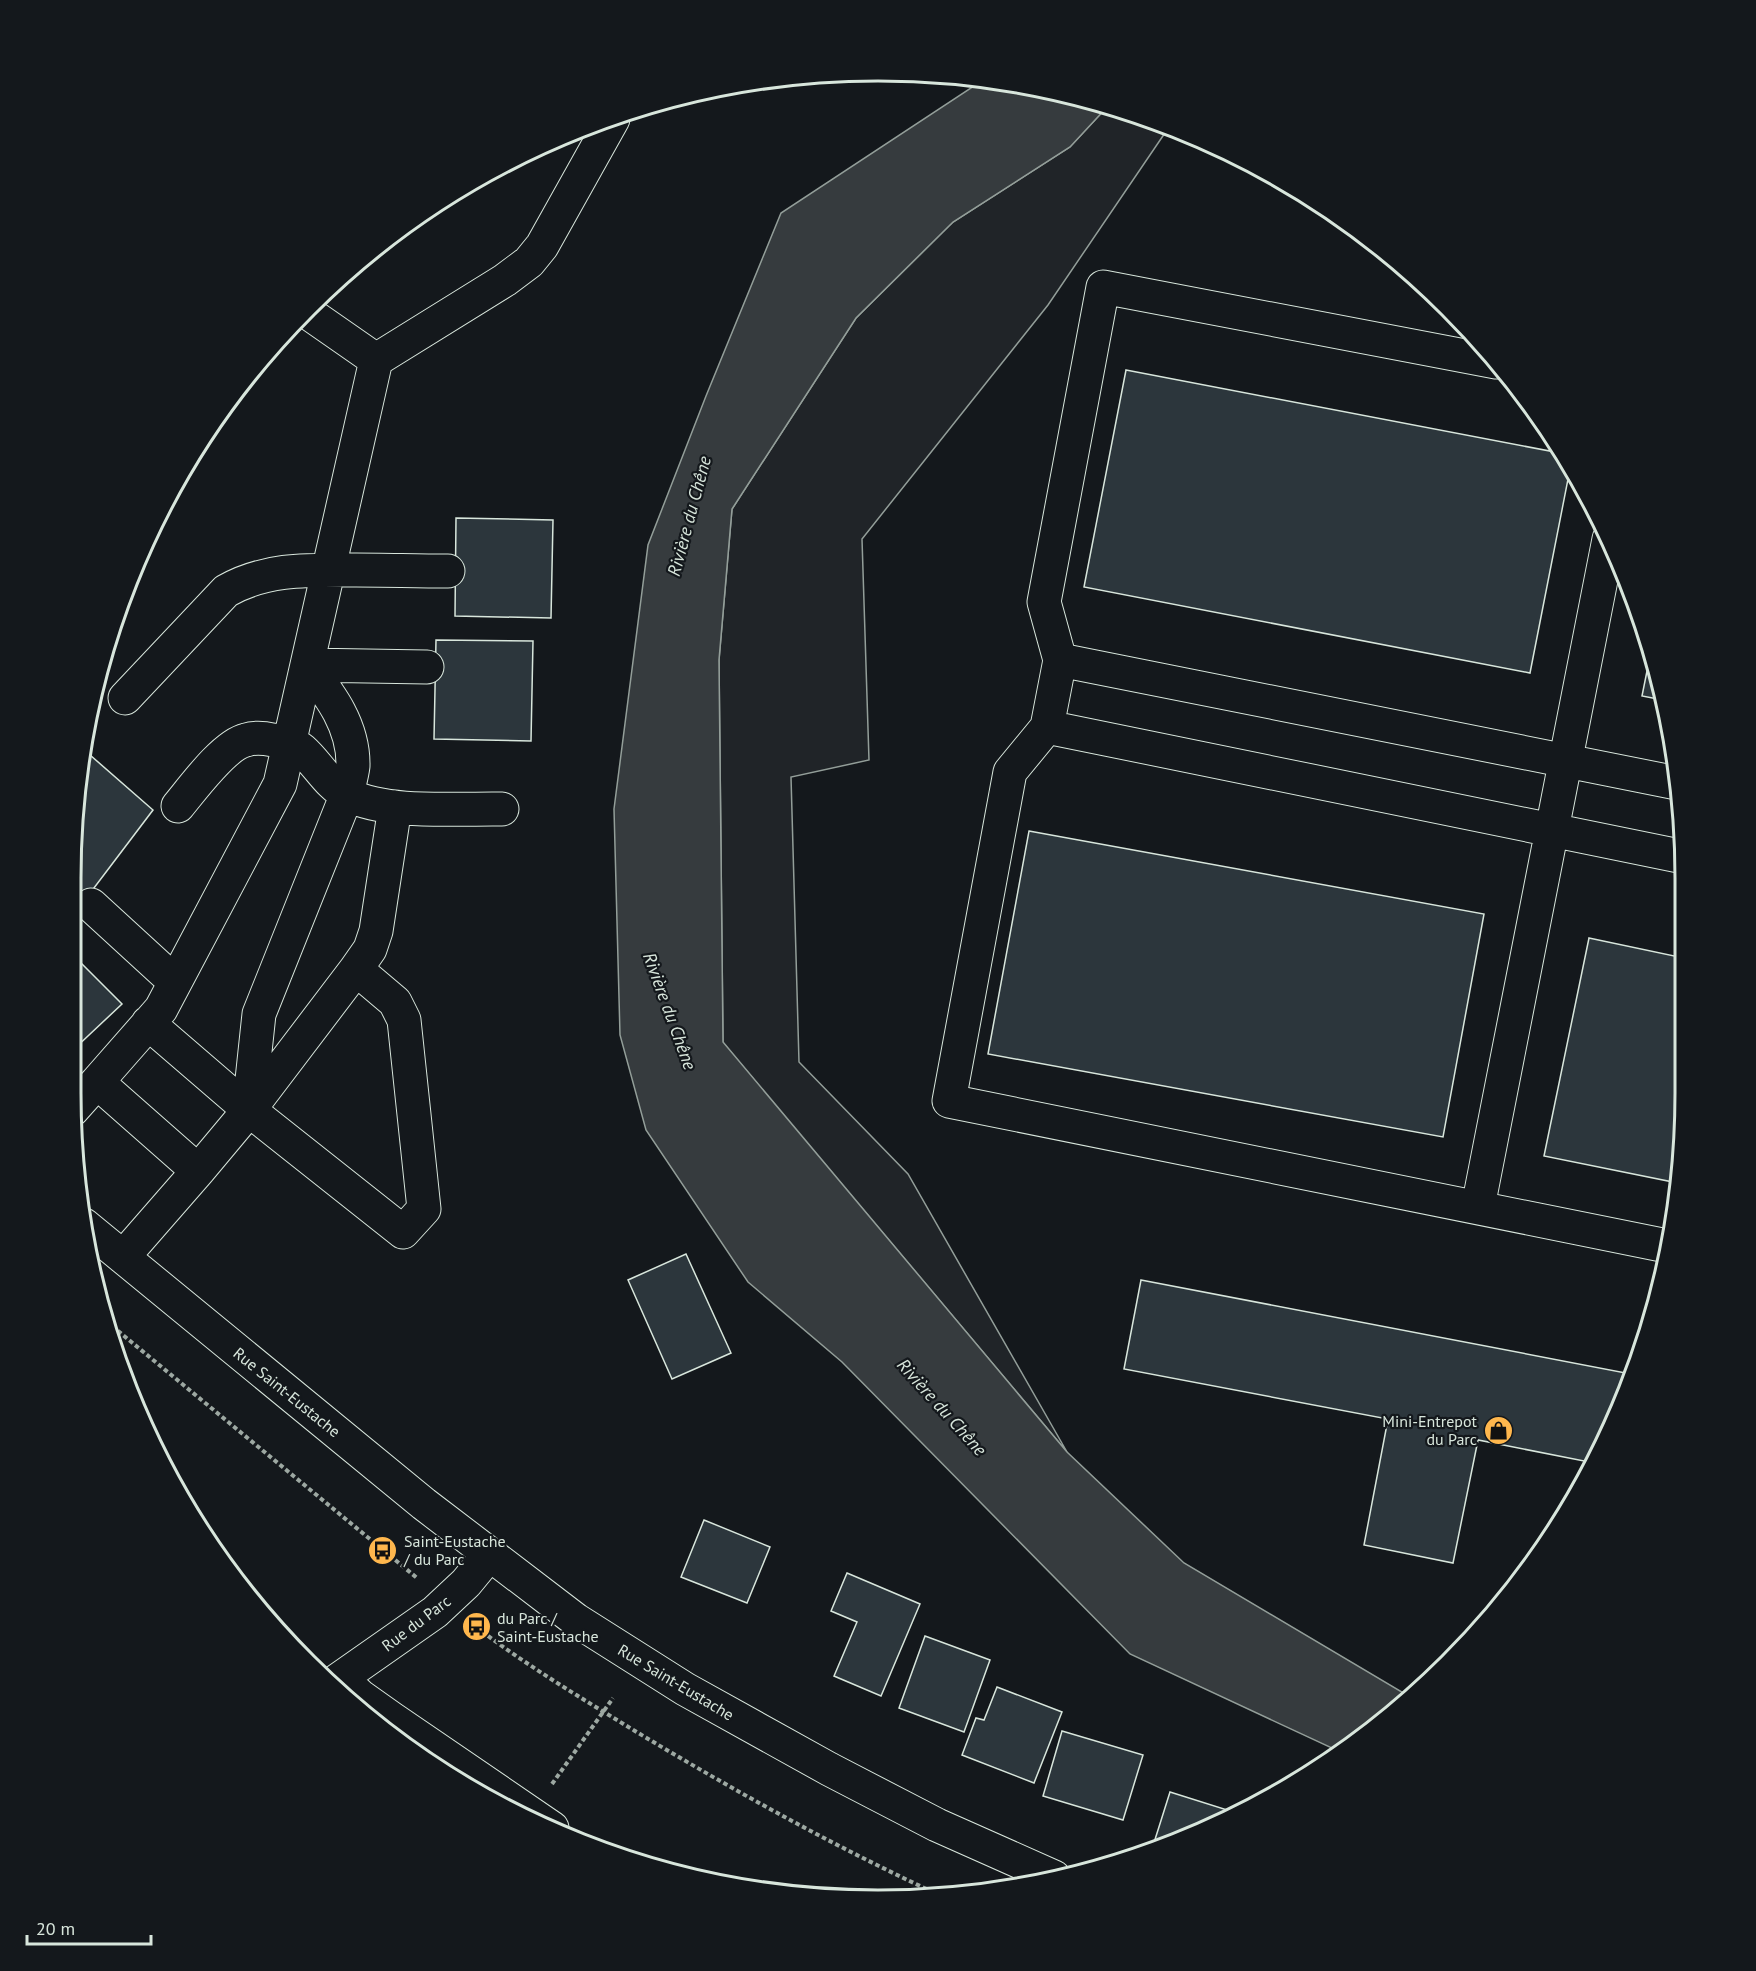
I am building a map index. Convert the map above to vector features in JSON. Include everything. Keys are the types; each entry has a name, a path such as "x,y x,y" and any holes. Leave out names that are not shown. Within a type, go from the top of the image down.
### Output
{"street":[{"path":"81,1100 161,1009 280,784 376,360 505,280 529,262 542,246 598,132"},
{"path":"1482,359 1103,287 1044,602 1060,660 1047,727 1010,772 949,1101 1661,1245"},
{"path":"312,316 376,360"},
{"path":"1478,1207 1606,555"},
{"path":"125,698 226,591 244,580 266,574 293,571 448,571"},
{"path":"1060,660 1669,781"},
{"path":"307,664 427,667"},
{"path":"249,1110 259,1014 347,794 353,767 351,742 342,716 307,664"},
{"path":"1047,727 1674,855"},
{"path":"178,806 230,747 245,740 261,738 289,742 305,752 325,777 347,794 395,807 502,809"},
{"path":"123,1257 249,1110 370,949 376,931 395,807"},
{"path":"91,905 175,982"},
{"path":"148,1023 249,1110 403,1232 424,1209 404,1020 395,1002 356,969"},
{"path":"97,1082 198,1172"},
{"name":"Rue Saint-Eustache","path":"94,1233 424,1504 576,1620 665,1677 740,1721 928,1821 1043,1873"},
{"name":"Rue du Parc","path":"339,1679 435,1612 466,1583 489,1555"},
{"path":"347,1686 392,1718 542,1810"}],"path":[{"path":"117,1331 383,1550"},
{"path":"476,1627 505,1649 724,1784 801,1827 925,1888"},
{"path":"542,1810 613,1698"}],"shaded area":[{"path":"1101,113 1164,135 1048,305 862,539 869,760 791,777 799,1062 908,1174 1067,1452 723,1043 719,660 732,509 856,318 953,222 1070,147"}],"water":[{"name":"Rivière du Chêne","path":"972,87 1033,96 1101,113 1070,147 953,222 856,318 732,509 719,660 723,1042 1067,1452 1184,1563 1403,1692 1332,1748 1130,1654 842,1362 748,1282 646,1130 620,1035 614,809 648,545 781,213"}],"building":[{"path":"1126,370 1551,451 1568,480 1530,673 1084,587"},
{"path":"456,518 553,520 551,618 455,616"},
{"path":"436,640 533,641 531,741 434,739"},
{"path":"1647,670 1654,698 1642,696"},
{"path":"91,756 153,810 81,905 83,826"},
{"path":"1029,831 1484,914 1443,1137 988,1054"},
{"path":"1589,938 1675,956 1675,1093 1670,1181 1544,1156"},
{"path":"81,963 122,1004 81,1043"},
{"path":"686,1254 731,1353 672,1379 628,1280"},
{"name":"Mini-Entrepot du Parc","path":"1141,1280 1624,1373 1585,1461 1478,1440 1453,1563 1364,1545 1388,1419 1124,1369"},
{"path":"704,1520 770,1547 747,1603 681,1577"},
{"path":"847,1573 920,1604 881,1696 834,1676 857,1622 831,1611"},
{"path":"925,1636 990,1660 964,1732 899,1708"},
{"path":"997,1687 1062,1712 1034,1783 962,1755 976,1718 984,1720"},
{"path":"1062,1731 1143,1755 1123,1820 1043,1796"},
{"path":"1170,1792 1227,1810 1183,1829 1155,1840"}],"place":[{"name":"Mini-Entrepot du Parc","path":"1498,1430"},
{"name":"Saint-Eustache / du Parc","path":"383,1550"},
{"name":"du Parc / Saint-Eustache","path":"476,1627"}]}
